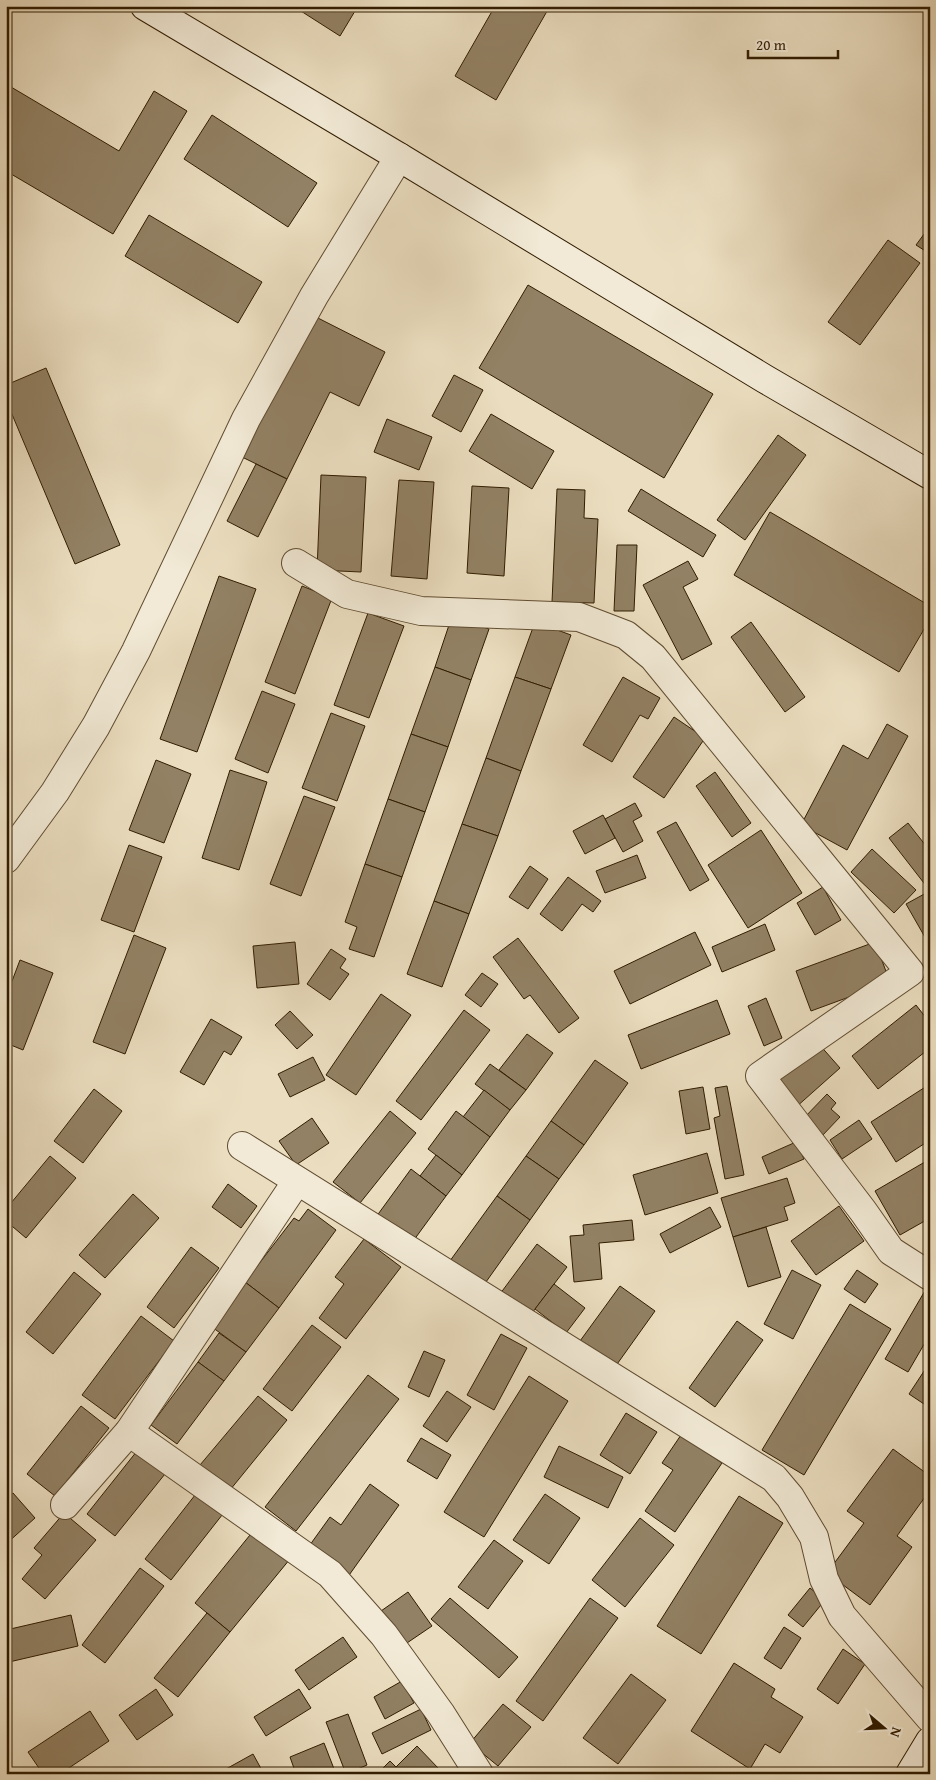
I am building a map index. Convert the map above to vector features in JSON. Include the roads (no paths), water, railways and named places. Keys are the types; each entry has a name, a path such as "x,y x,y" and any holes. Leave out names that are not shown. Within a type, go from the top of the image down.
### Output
{"street":[{"path":"144,6 399,157 765,379 930,475"},
{"path":"6,859 55,792 96,726 136,651 246,419 314,296 399,157"},
{"path":"296,563 347,594 421,611 579,617 626,635 652,657 910,972 760,1076 863,1211 891,1251 930,1276"},
{"path":"242,1146 774,1478 790,1497 814,1537 824,1579 842,1616 930,1718"},
{"path":"65,1504 129,1432 297,1181"},
{"path":"129,1432 330,1574 384,1635 441,1714 479,1774"},
{"path":"910,1774 930,1741"}]}
